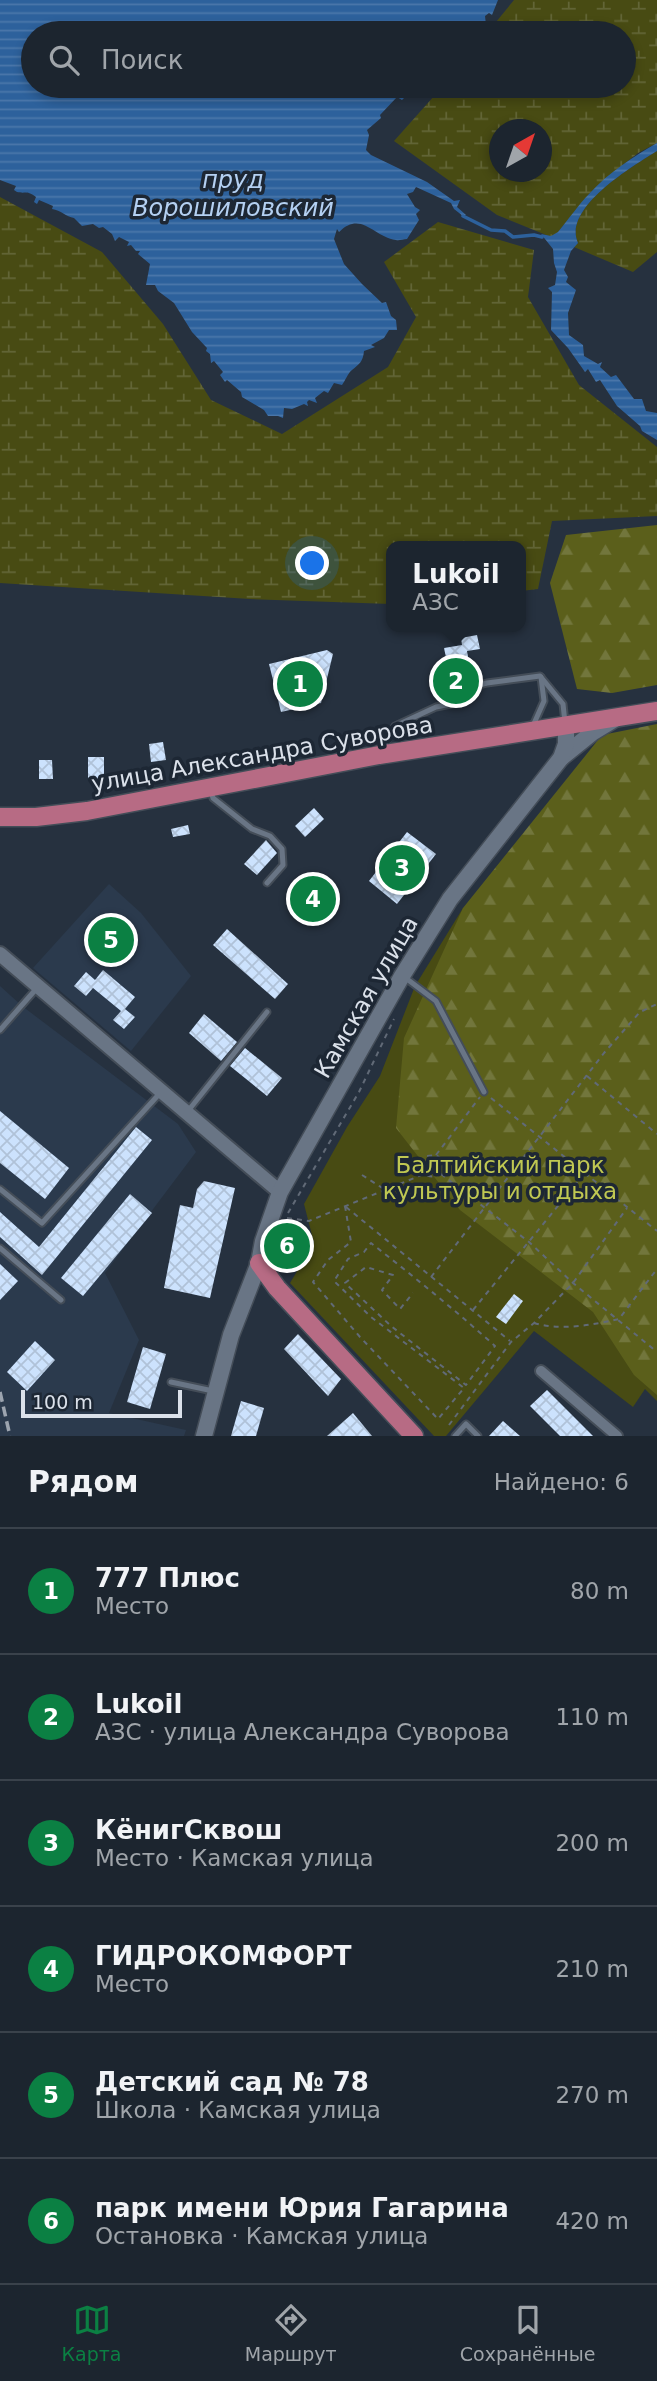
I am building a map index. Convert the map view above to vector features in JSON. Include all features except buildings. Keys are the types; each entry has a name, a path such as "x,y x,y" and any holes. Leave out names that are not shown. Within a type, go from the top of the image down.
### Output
{"main road":[{"name":"улица Александра Суворова","path":"0,817 36,817 87,811 379,755 657,711"},
{"path":"561,758 592,733 617,718"},
{"name":"Камская улица","path":"204,1436 237,1316 259,1263 263,1241 280,1192 402,976 450,899 561,758 566,744 566,727"},
{"path":"259,1263 277,1288 414,1436"}],"street":[{"path":"0,954 280,1192"},
{"path":"541,1371 617,1436"}],"lane":[{"path":"468,688 487,682 540,676"},
{"path":"540,676 563,704 566,727"},
{"path":"531,730 544,701 540,676"},
{"path":"379,755 394,726 436,707 456,703"},
{"path":"211,788 213,798 252,829 270,836 282,849 283,865 267,883"},
{"path":"402,976 436,1001 484,1092"},
{"path":"0,1030 38,986"},
{"path":"186,1113 267,1012"},
{"path":"0,1189 42,1223 161,1091"},
{"path":"0,1248 61,1300"},
{"path":"171,1382 216,1392"},
{"path":"454,1436 466,1424 478,1436"}],"path":[{"path":"431,1277 586,1076 640,1012 657,1004"},
{"path":"282,1282 285,1218 359,1092 396,1013"},
{"path":"586,1076 657,1135"},
{"path":"436,1155 484,1092 657,1231"},
{"path":"285,1218 309,1221 424,1174 434,1177 441,1174 444,1165 442,1159 431,1154 424,1159 421,1166 424,1174"},
{"path":"441,1174 529,1242 573,1283 657,1352"},
{"path":"473,1310 584,1174"},
{"path":"362,1175 385,1190"},
{"path":"345,1206 511,1342"},
{"path":"345,1206 352,1242 328,1260 313,1282 360,1337 438,1419 464,1388 371,1317 334,1281 348,1259 364,1252 371,1243 387,1255 495,1346 466,1385 391,1326 345,1283 366,1267 393,1275 382,1290 400,1310 414,1293"},
{"path":"449,1425 511,1342 573,1283 627,1208"},
{"path":"534,1323 566,1326 620,1319 657,1269"}],"shaded area":[{"path":"109,884 141,913 191,976 131,1051 33,968"},
{"path":"0,986 22,1006 178,1124 196,1152 105,1273 139,1340 109,1413 186,1430 184,1436 0,1436"}],"green space":[{"path":"514,0 657,0 657,143 638,153 605,179 551,237 497,215 394,141 432,98 636,98 636,21 497,21"},
{"path":"657,151 657,252 633,272 574,247 578,243 576,230 580,216 590,202 617,177"},
{"path":"0,197 102,252 163,324 211,400 282,434 388,367 416,317 384,262 438,222 534,250 528,297 579,385 657,447 657,516 552,521 538,589 526,590 526,541 386,541 386,604 250,599 0,583"},
{"path":"657,525 657,685 612,693 577,689 550,583 566,535"},
{"path":"657,724 657,1395 634,1375 593,1312 460,1210 396,1128 404,1038 463,908 602,735"},
{"name":"Балтийский парк культуры и отдыха","path":"463,908 657,1065 657,1401 645,1389 633,1407 534,1331 446,1436 434,1436 290,1283 314,1243 304,1204 347,1127 380,1076 415,986"}],"water":[{"name":"пруд Ворошиловский","path":"0,0 498,0 492,15 489,13 485,16 486,21 21,21 21,98 396,98 380,115 381,118 367,130 369,135 366,150 371,155 427,182 454,201 460,200 457,207 466,215 463,216 454,209 451,203 416,187 413,192 407,194 420,210 416,214 419,220 407,239 388,238 361,224 347,226 339,232 337,229 334,239 344,264 382,303 386,302 391,316 396,320 397,330 389,330 384,338 371,345 375,347 364,351 363,358 342,385 334,383 328,393 324,391 315,398 317,403 309,400 308,406 304,404 292,409 284,408 283,418 268,416 264,410 242,397 241,392 227,380 225,382 220,375 223,372 214,361 211,363 207,348 192,332 174,303 158,291 155,285 146,285 150,264 138,254 140,251 136,251 131,245 127,246 129,242 119,237 115,241 112,234 103,227 99,228 93,224 82,226 74,218 52,209 53,206 39,200 37,204 34,202 36,197 17,192 14,190 16,186 0,180"},
{"path":"657,143 657,151 617,177 590,202 580,216 576,230 578,243 571,251 564,270 568,277 566,282 576,290 568,313 569,335 583,345 584,356 598,364 602,362 600,367 611,377 616,375 634,399 642,399 646,411 657,413 657,440 642,431 640,426 617,406 600,380 596,382 588,369 585,372 551,330 552,292 548,288 555,285 557,272 553,249 541,234 551,236 558,232 605,178"}],"waterway":[{"path":"463,216 491,230 505,231 513,237 542,237"}],"railway":[{"path":"0,1392 10,1436"}],"place":[{"name":"Lukoil","path":"456,681"},
{"name":"777 Плюс","path":"300,684"},
{"name":"КёнигСквош","path":"402,868"},
{"name":"ГИДРОКОМФОРТ","path":"313,899"},
{"name":"Детский сад № 78","path":"111,940"},
{"name":"парк имени Юрия Гагарина","path":"287,1246"}]}
